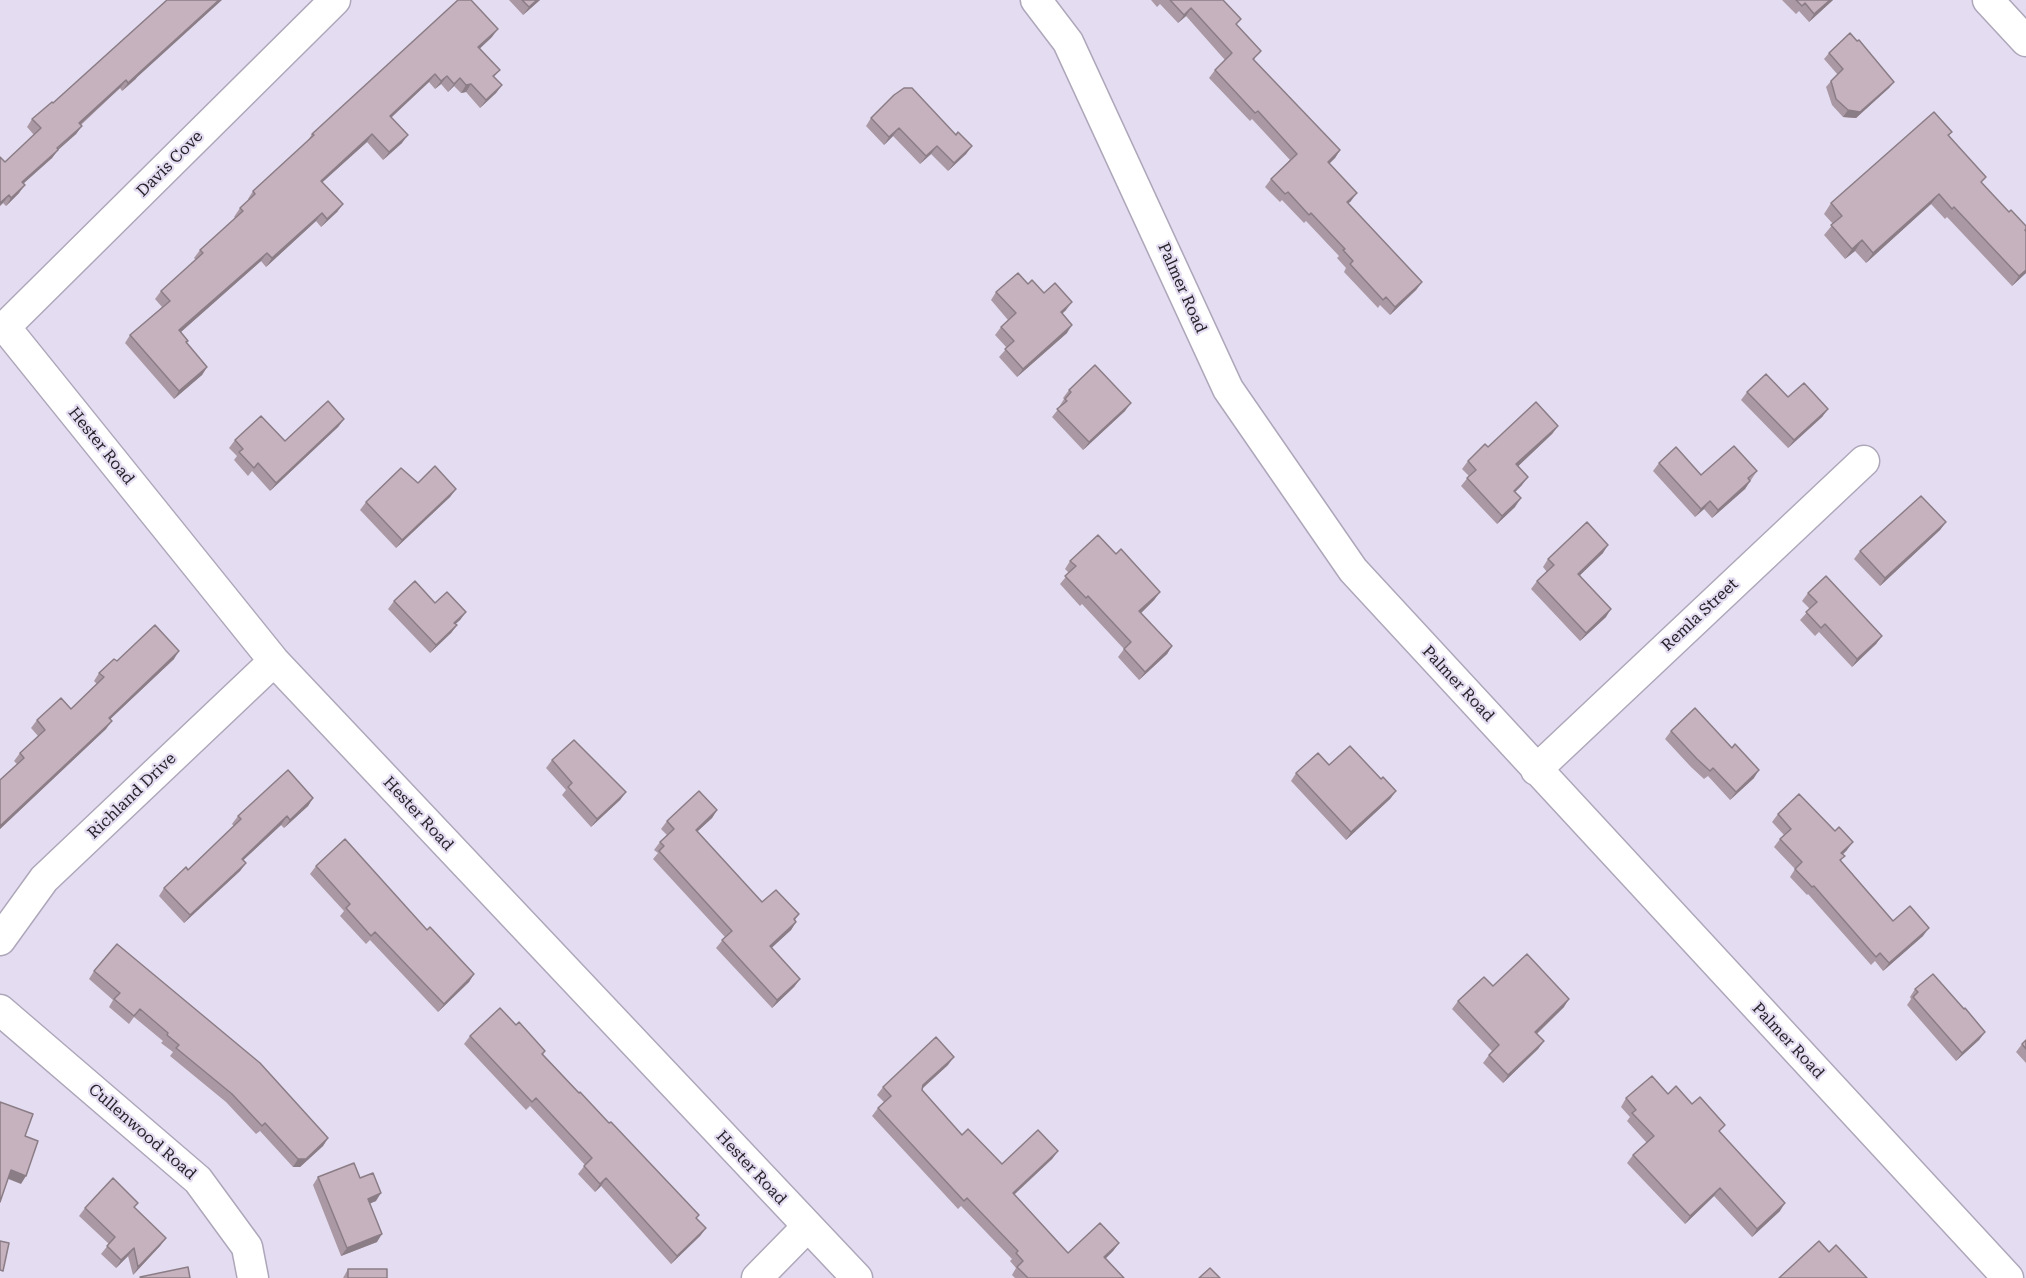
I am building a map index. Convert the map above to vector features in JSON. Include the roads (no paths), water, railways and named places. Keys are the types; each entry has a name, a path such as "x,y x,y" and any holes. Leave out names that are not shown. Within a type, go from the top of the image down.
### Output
{"street":[{"name":"Davis Cove","path":"5,327 335,0"},
{"name":"Palmer Road","path":"1036,0 1068,42 1228,389 1353,570 2008,1278"},
{"path":"1988,0 2026,41"},
{"name":"Hester Road","path":"5,327 274,661 857,1278"},
{"name":"Remla Street","path":"1536,770 1864,461"},
{"name":"Richland Drive","path":"0,940 44,879 274,661"},
{"name":"Cullenwood Road","path":"0,1010 198,1180 247,1246 253,1278"},
{"path":"757,1278 807,1227"}]}
